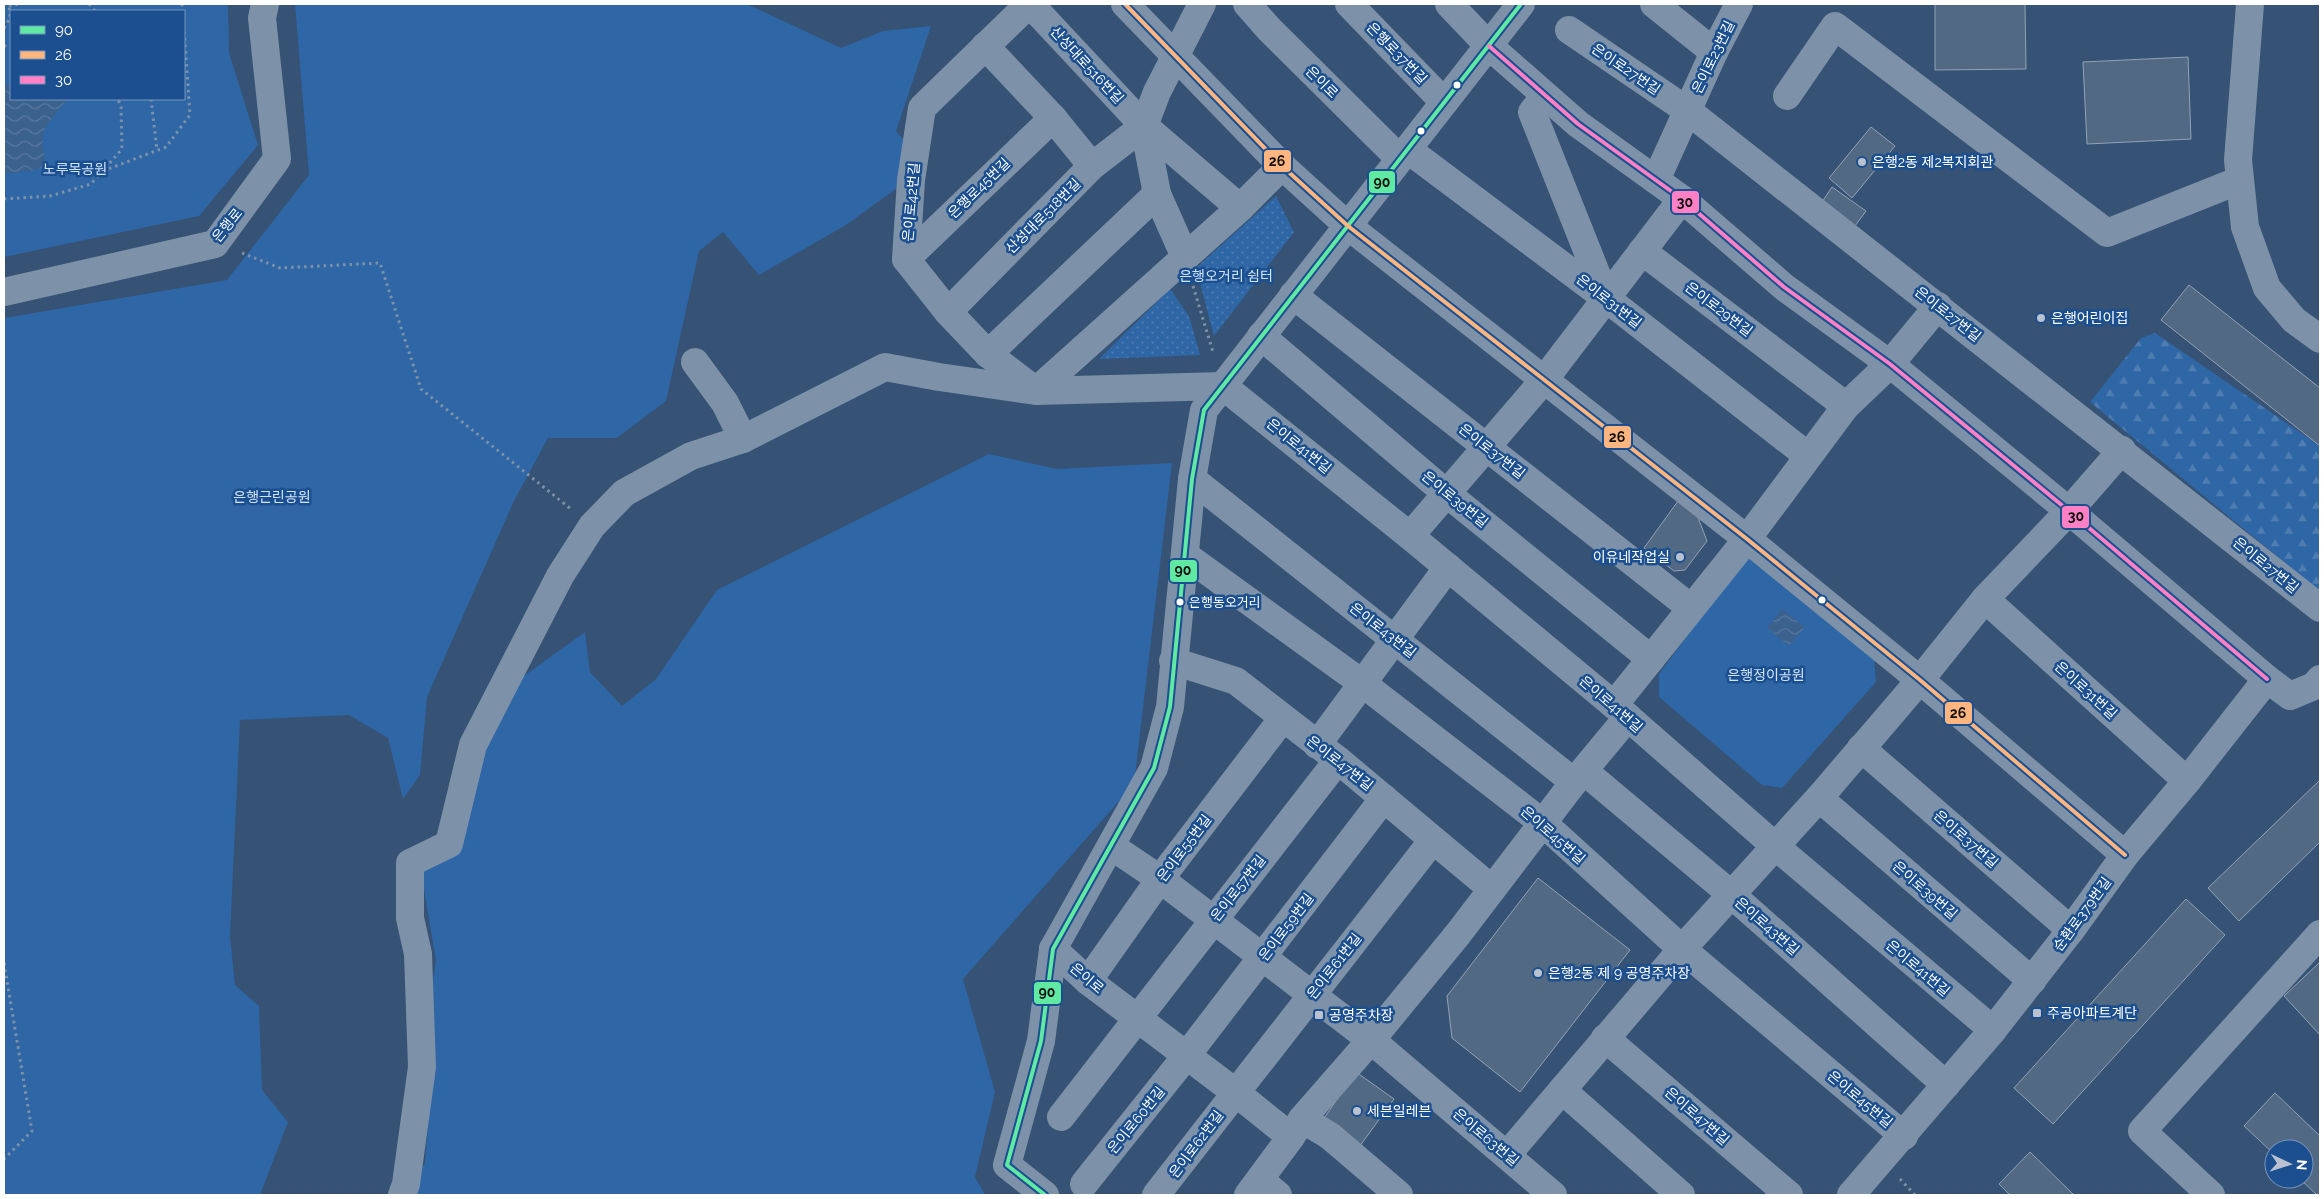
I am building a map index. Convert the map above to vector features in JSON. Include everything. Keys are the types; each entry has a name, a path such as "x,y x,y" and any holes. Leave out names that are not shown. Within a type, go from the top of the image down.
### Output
{"street":[{"name":"은행로","path":"4,292 215,244 278,159 262,18 265,4"},
{"name":"은이로42번길","path":"1030,4 922,108 911,180 906,259 948,312 988,354 1036,391"},
{"name":"산성대로516번길","path":"1030,4 1144,126"},
{"path":"1125,4 1282,166 1348,226 1747,538 1920,680 2125,855"},
{"path":"1185,257 1157,194 1144,126 1157,92 1202,4"},
{"name":"은이로","path":"1247,4 1269,30 1404,154"},
{"name":"은행로37번길","path":"1349,4 1444,102"},
{"path":"1449,4 1488,46 1578,124 1682,199 1784,287 1890,364 2069,511 2268,679 2290,696 2314,686 2320,678"},
{"path":"1045,1195 1007,1165 1041,1041 1054,949 1154,768 1170,706 1192,479 1204,410 1521,4"},
{"path":"1654,4 1714,52"},
{"name":"은이로23번길","path":"1656,180 1714,52 1739,4"},
{"path":"2250,4 2238,160 2245,227 2267,288 2294,320 2320,340"},
{"path":"1787,96 1835,26 2107,233 2240,180"},
{"name":"은이로27번길","path":"1569,30 1688,111 2122,450 2320,608"},
{"path":"985,46 1053,118 1092,166"},
{"path":"1545,96 1532,112 1607,299"},
{"name":"은행로45번길","path":"906,259 1053,118"},
{"path":"1144,126 1240,208"},
{"name":"산성대로518번길","path":"948,312 1092,166 1144,126"},
{"name":"은이로31번길","path":"1404,154 1607,299 1808,456"},
{"path":"1036,391 1240,208 1282,166"},
{"path":"988,354 1157,194"},
{"path":"1410,536 1544,380 1682,199"},
{"name":"은이로29번길","path":"1642,251 1846,406"},
{"name":"은이로37번길","path":"1293,295 1691,608"},
{"path":"1262,1190 1296,1128 1372,1040 1544,824 1579,776 1621,711 1651,658 1747,538 1846,406 1890,364 1938,306"},
{"name":"은이로39번길","path":"1261,336 1446,493 1651,658"},
{"path":"695,362 725,403 743,439"},
{"path":"402,1195 406,1184 422,1067 418,954 410,918 410,863 449,844 472,745 560,576 592,526 624,493 691,456 743,439 885,367 939,378 1036,391 1223,386"},
{"name":"은이로41번길","path":"1223,386 1448,567 1621,711 1775,846 1993,1030"},
{"path":"1507,1155 1682,949 1819,798 1920,680 1985,599 2069,511 2122,450"},
{"name":"은이로43번길","path":"1192,479 1394,639 1579,776 1732,895 1946,1085"},
{"name":"은이로45번길","path":"1185,556 1362,683 1544,824 1682,949 1904,1136"},
{"name":"은이로57번길","path":"1139,1018 1214,919 1327,752 1362,683 1448,567"},
{"name":"은이로31번길","path":"1985,599 2187,782"},
{"name":"은이로47번길","path":"1173,662 1236,681 1384,798 1492,889"},
{"name":"순환로379번길","path":"1851,1195 1904,1136 1993,1030 2071,930 2125,855 2187,782 2268,679"},
{"name":"은이로55번길","path":"1088,981 1160,879 1283,718"},
{"name":"은이로37번길","path":"1861,748 2071,930"},
{"name":"은이로59번길","path":"1187,1055 1384,798"},
{"name":"은이로39번길","path":"1819,798 2032,981"},
{"name":"은이로61번길","path":"1235,1092 1433,840"},
{"name":"은이로63번길","path":"1112,846 1264,956 1372,1040 1554,1195"},
{"path":"2211,1195 2142,1131 2320,934"},
{"name":"은이로","path":"1054,949 1088,981 1235,1092 1296,1128"},
{"path":"1061,1117 1139,1018"},
{"name":"은이로47번길","path":"1605,1038 1789,1195"},
{"name":"은이로60번길","path":"1084,1184 1187,1055"},
{"path":"1562,1090 1681,1195"},
{"name":"은이로62번길","path":"1156,1195 1235,1092"},
{"path":"1296,1128 1330,1136 1399,1195"}],"path":[{"path":"4,28 10,18 9,5 19,4"},
{"path":"103,171 166,147 190,115 185,42"},
{"path":"4,200 50,196 91,184 122,149 121,107 118,100"},
{"path":"151,100 157,150"},
{"path":"215,244 280,268 380,263 421,389 592,526"},
{"path":"1185,257 1223,386"},
{"path":"4,963 32,1132 4,1158"}],"green space":[{"name":"노루목공원","path":"4,4 228,4 229,53 258,145 199,216 4,257"},
{"name":"은행근린공원","path":"295,4 747,4 841,48 883,31 931,26 896,131 926,167 846,225 759,275 723,232 699,251 666,401 617,438 548,438 514,501 427,697 420,775 403,799 388,738 349,715 240,720 230,936 235,985 259,1006 262,1090 288,1122 260,1195 4,1195 4,318 227,280 309,175"},
{"name":"은행오거리 쉼터","path":"1276,196 1294,232 1214,336 1196,268"},
{"path":"1170,289 1189,316 1200,355 1099,359"},
{"path":"2155,333 2320,446 2320,592 2090,402 2141,338"},
{"path":"989,454 1057,469 1172,463 1134,784 963,979 995,1092 975,1177 985,1195 401,1195 425,1163 430,1101 420,1066 436,961 417,847 448,837 477,710 585,632 590,672 622,706 656,679 717,590"},
{"name":"은행정이공원","path":"1752,549 1874,655 1876,682 1782,788 1762,785 1659,697 1659,674"}],"water":[{"path":"10,85 10,100 66,100 44,131 45,166 35,170 4,174 4,86"},
{"path":"1782,609 1805,627 1789,646 1767,628"}],"building":[{"path":"1935,4 2025,4 2026,69 1935,70"},
{"path":"2188,57 2191,139 2087,144 2083,62"},
{"name":"은행2동 제2복지회관","path":"1871,127 1895,146 1852,198 1829,178"},
{"path":"1832,187 1866,211 1855,226 1822,202"},
{"path":"2189,285 2320,388 2320,446 2161,320"},
{"path":"1681,497 1694,507 1707,541 1685,570 1674,571 1644,548"},
{"path":"2320,780 2320,842 2239,921 2208,888"},
{"name":"은행2동 제 9 공영주차장","path":"1538,878 1630,950 1520,1092 1452,1038 1447,996"},
{"path":"2186,899 2225,935 2053,1124 2014,1088"},
{"path":"2320,962 2320,1035 2284,996"},
{"name":"세븐일레븐","path":"1356,1072 1394,1099 1357,1150 1320,1124"},
{"path":"2275,1093 2320,1136 2320,1195 2317,1195 2311,1189 2314,1189 2314,1139 2264,1139 2264,1145 2244,1126"},
{"path":"2030,1152 2074,1195 2010,1195 1999,1184"}],"transit line":[{"name":"26","path":"1125,4 1282,166 1348,226 1747,539 1920,680 2125,855"},
{"name":"90","path":"1045,1195 1007,1165 1041,1041 1053,949 1154,768 1170,707 1192,479 1204,410 1521,4"},
{"name":"30","path":"1489,46 1578,124 1682,199 1784,287 1890,364 2069,511 2267,679"}],"place":[{"name":"은행2동 제2복지회관","path":"1862,162"},
{"name":"은행어린이집","path":"2041,318"},
{"name":"이유네작업실","path":"1680,557"},
{"name":"은행동오거리","path":"1180,602"},
{"name":"은행2동 제 9 공영주차장","path":"1538,973"},
{"name":"주공아파트계단","path":"2037,1013"},
{"name":"공영주차장","path":"1319,1015"},
{"name":"세븐일레븐","path":"1357,1111"}]}
